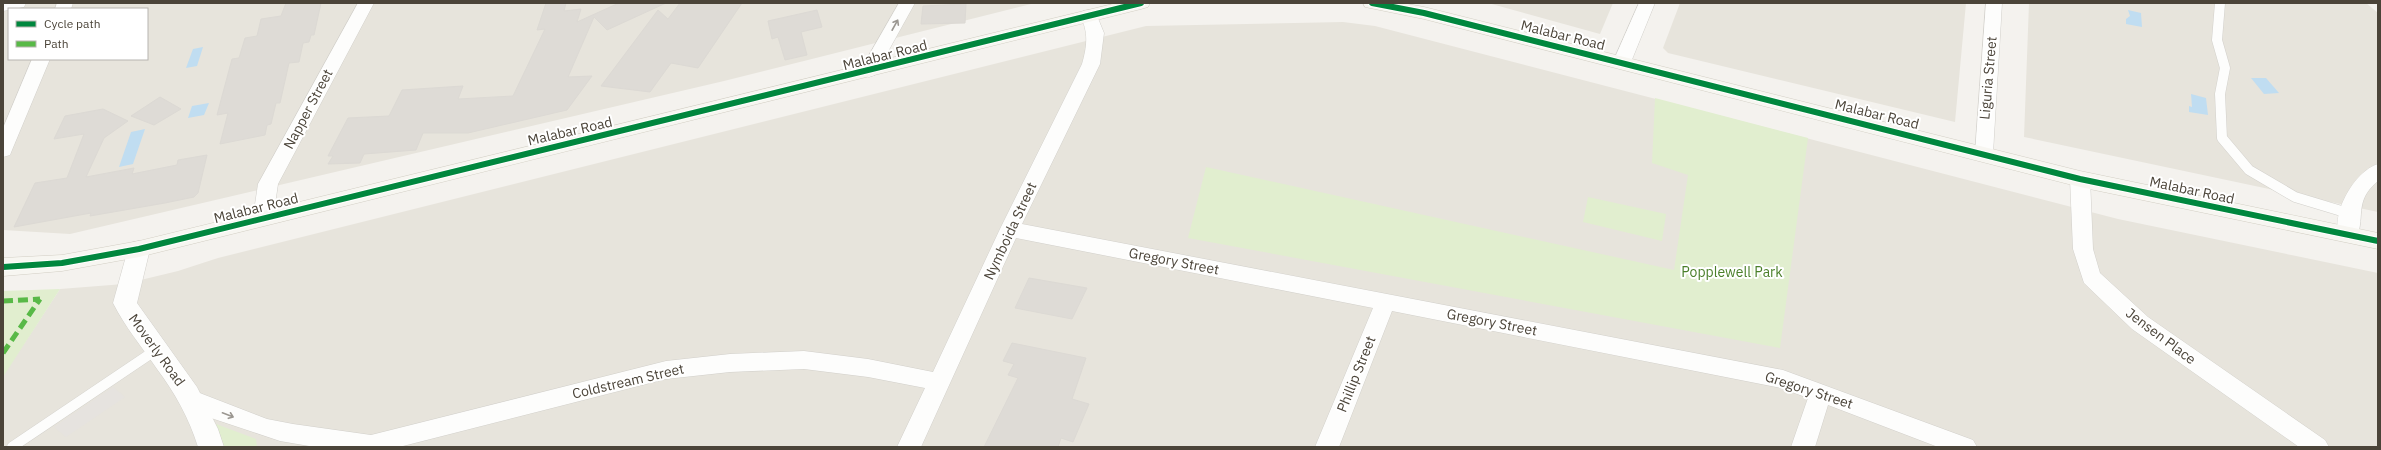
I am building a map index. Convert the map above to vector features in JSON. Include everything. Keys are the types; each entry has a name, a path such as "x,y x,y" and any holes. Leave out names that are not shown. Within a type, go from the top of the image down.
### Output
{"main road":[{"name":"Malabar Road","path":"3,267 62,263 139,249 1141,3"},
{"name":"Malabar Road","path":"1372,3 1424,13 1622,62 1984,153 2080,179 2378,241"}],"street":[{"path":"3,6 18,3"},
{"name":"Napper Street","path":"263,218 268,184 366,3"},
{"path":"869,71 907,3"},
{"path":"1622,62 1646,3"},
{"name":"Liguria Street","path":"1984,153 1994,3"},
{"name":"Nymboida Street","path":"909,447 1010,229 1092,64 1096,42 1096,29 1089,15"},
{"path":"3,150 42,60"},
{"path":"2348,235 2348,214 2351,201 2360,188 2378,171"},
{"name":"Jensen Place","path":"2080,179 2083,249 2091,277 2140,323 2317,447"},
{"name":"Gregory Street","path":"1010,229 1783,379 1965,447"},
{"name":"Moverly Road","path":"139,249 125,304 131,316 192,399 206,430 211,447"},
{"name":"Phillip Street","path":"1327,447 1386,301"},
{"name":"Coldstream Street","path":"192,399 226,415 266,427 292,434 365,446 674,369 730,363 804,360 868,368 940,382"},
{"path":"1803,447 1821,392"}],"lane":[{"path":"2220,3 2217,40 2225,68 2220,94 2222,138 2249,170 2295,197 2348,214"},
{"path":"12,447 156,350"}],"shaded area":[{"path":"3,3 1035,3 724,81 70,234 3,230"},
{"path":"1488,3 1613,3 1600,34"},
{"path":"1680,3 1966,3 1955,122 1668,53 1663,48"},
{"path":"2029,3 2366,3 2378,13 2378,212 2024,137"},
{"path":"1343,22 1375,26 2118,219 2378,273 2378,447 3,447 3,376 60,289 124,284 178,271 218,258 1146,26"},
{"path":"113,387 125,397 66,437 54,427"}],"green space":[{"name":"Popplewell Park","path":"1655,98 1808,138 1780,348 1188,238 1206,167 1674,270 1688,175 1652,163"},
{"path":"1588,197 1666,214 1662,241 1583,222"},
{"path":"60,289 3,377 3,291"},
{"path":"216,424 256,439 257,447 223,447"}],"water":[{"path":"2128,10 2141,13 2142,27 2126,24 2126,19 2130,16"},
{"path":"203,47 197,66 186,68 193,49"},
{"path":"2251,78 2266,78 2279,93 2264,94"},
{"path":"2191,94 2206,98 2208,115 2189,112 2189,106 2192,107"},
{"path":"209,103 204,115 188,118 192,106"},
{"path":"145,129 133,164 119,167 131,132"}],"building":[{"path":"286,3 321,3 314,35 311,35 309,42 303,43 299,62 289,63 280,103 276,103 271,124 267,125 265,135 220,144 228,113 217,115 232,59 239,58 245,38 257,36 261,19 281,16"},
{"path":"546,3 566,3 564,11 581,9 577,22 619,3 666,3 607,30 594,17 568,77 592,76 567,110 468,133 423,133 416,150 364,154 360,163 328,164 333,156 328,156 348,118 389,116 402,90 463,86 458,99 513,96 545,29 537,30"},
{"path":"680,3 742,3 698,68 671,63 650,92 601,86 658,10 668,19"},
{"path":"966,4 965,23 921,24 923,6"},
{"path":"817,10 822,27 801,32 807,55 785,60 778,37 772,39 768,21"},
{"path":"160,97 181,109 154,125 131,116"},
{"path":"103,109 128,121 104,138 86,177 134,168 132,174 177,165 178,160 207,155 198,193 194,197 165,203 90,216 91,213 14,227 35,183 67,178 84,134 54,139 65,116"},
{"path":"1029,278 1087,288 1072,319 1015,308"},
{"path":"1012,343 1086,358 1072,399 1089,404 1073,442 1061,438 1058,447 984,447 1018,378 1008,375 1014,364 1003,361"}],"marked path":[{"path":"3,301 40,299"},
{"path":"3,353 40,299"}],"cycle path":[{"path":"3,267 62,263 139,249 1141,3"},
{"path":"1372,3 1424,13 2080,179 2378,241"}]}
